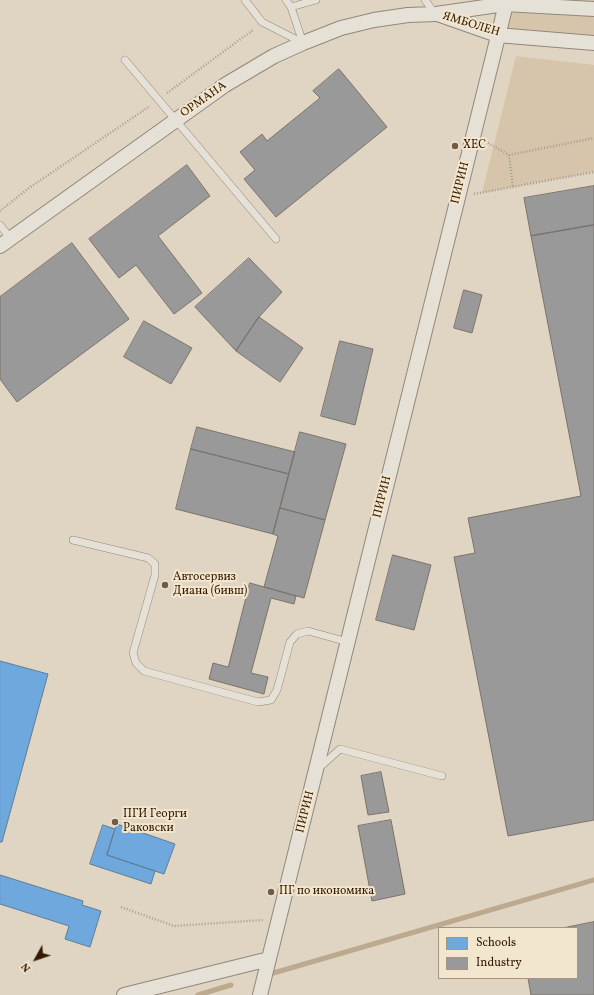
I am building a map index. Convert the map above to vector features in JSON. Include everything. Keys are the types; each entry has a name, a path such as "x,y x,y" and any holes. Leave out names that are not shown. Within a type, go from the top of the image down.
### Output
{"street":[{"name":"ЯМБОЛЕН","path":"436,14 506,2 594,10"},
{"name":"ПИРИН","path":"260,995 506,2"},
{"name":"ОРМАНА","path":"5,242 225,85 274,56 341,28 374,20 408,15 436,14"},
{"name":"ЯМБОЛЕН","path":"436,14 498,35 594,43"},
{"path":"124,995 269,958"}],"lane":[{"path":"244,0 262,22 303,43"},
{"path":"286,0 291,7 303,43"},
{"path":"425,0 436,14"},
{"path":"291,7 311,1"},
{"path":"125,60 276,239"},
{"path":"0,225 5,242"},
{"path":"72,540 148,558 155,564 155,574 134,653 136,663 144,671 258,702 271,700 277,690 290,642 297,634 308,631 348,642"},
{"path":"316,770 340,749 442,776"}],"path":[{"path":"473,134 509,155 594,138"},
{"path":"509,155 514,187"},
{"path":"457,197 594,172"},
{"path":"0,211 29,188"},
{"path":"121,907 174,926 279,918"}],"shaded area":[{"path":"507,0 594,0 594,43 497,35"},
{"path":"516,56 594,65 594,172 482,193"}],"building: Schools":[{"path":"0,661 48,674 2,842 0,842"},
{"path":"117,824 175,844 164,874 107,855"},
{"path":"103,825 115,829 107,855 155,871 151,884 90,864"},
{"path":"0,875 83,901 82,905 101,911 90,947 65,939 69,926 0,904"}],"building: Industry":[{"path":"339,69 387,127 276,217 244,179 255,170 240,152 262,134 267,141 320,98 313,91"},
{"path":"187,165 210,196 158,236 202,293 174,314 136,265 119,278 89,239"},
{"path":"594,186 594,225 531,236 524,198"},
{"path":"594,225 594,820 508,836 454,557 475,553 468,518 581,496 531,236"},
{"path":"72,243 129,319 17,402 0,379 0,297"},
{"path":"249,258 282,292 259,317 236,351 195,307"},
{"path":"464,290 482,295 472,333 454,328"},
{"path":"259,317 303,348 280,382 236,351"},
{"path":"144,321 192,348 171,384 124,357"},
{"path":"340,341 373,349 355,425 321,416"},
{"path":"197,427 295,452 289,474 191,449"},
{"path":"300,432 346,444 325,520 280,508"},
{"path":"191,449 289,474 273,534 176,509"},
{"path":"280,508 325,520 304,598 264,587 278,536 273,534"},
{"path":"393,555 431,565 414,630 376,620"},
{"path":"250,583 296,596 294,604 271,598 251,673 268,677 264,694 209,679 213,663 228,667"},
{"path":"381,772 389,812 368,815 361,776"},
{"path":"391,820 405,894 372,901 358,826"},
{"path":"594,922 594,995 531,995 528,979 578,979 578,927 568,927"}],"waterway":[{"path":"270,974 594,880"},
{"path":"198,995 231,985"}],"place":[{"name":"ХЕС","path":"455,146"},
{"name":"Автосервиз Диана (бивш)","path":"165,585"},
{"name":"ПГИ Георги Раковски","path":"115,822"},
{"name":"ПГ по икономика","path":"271,892"}]}
